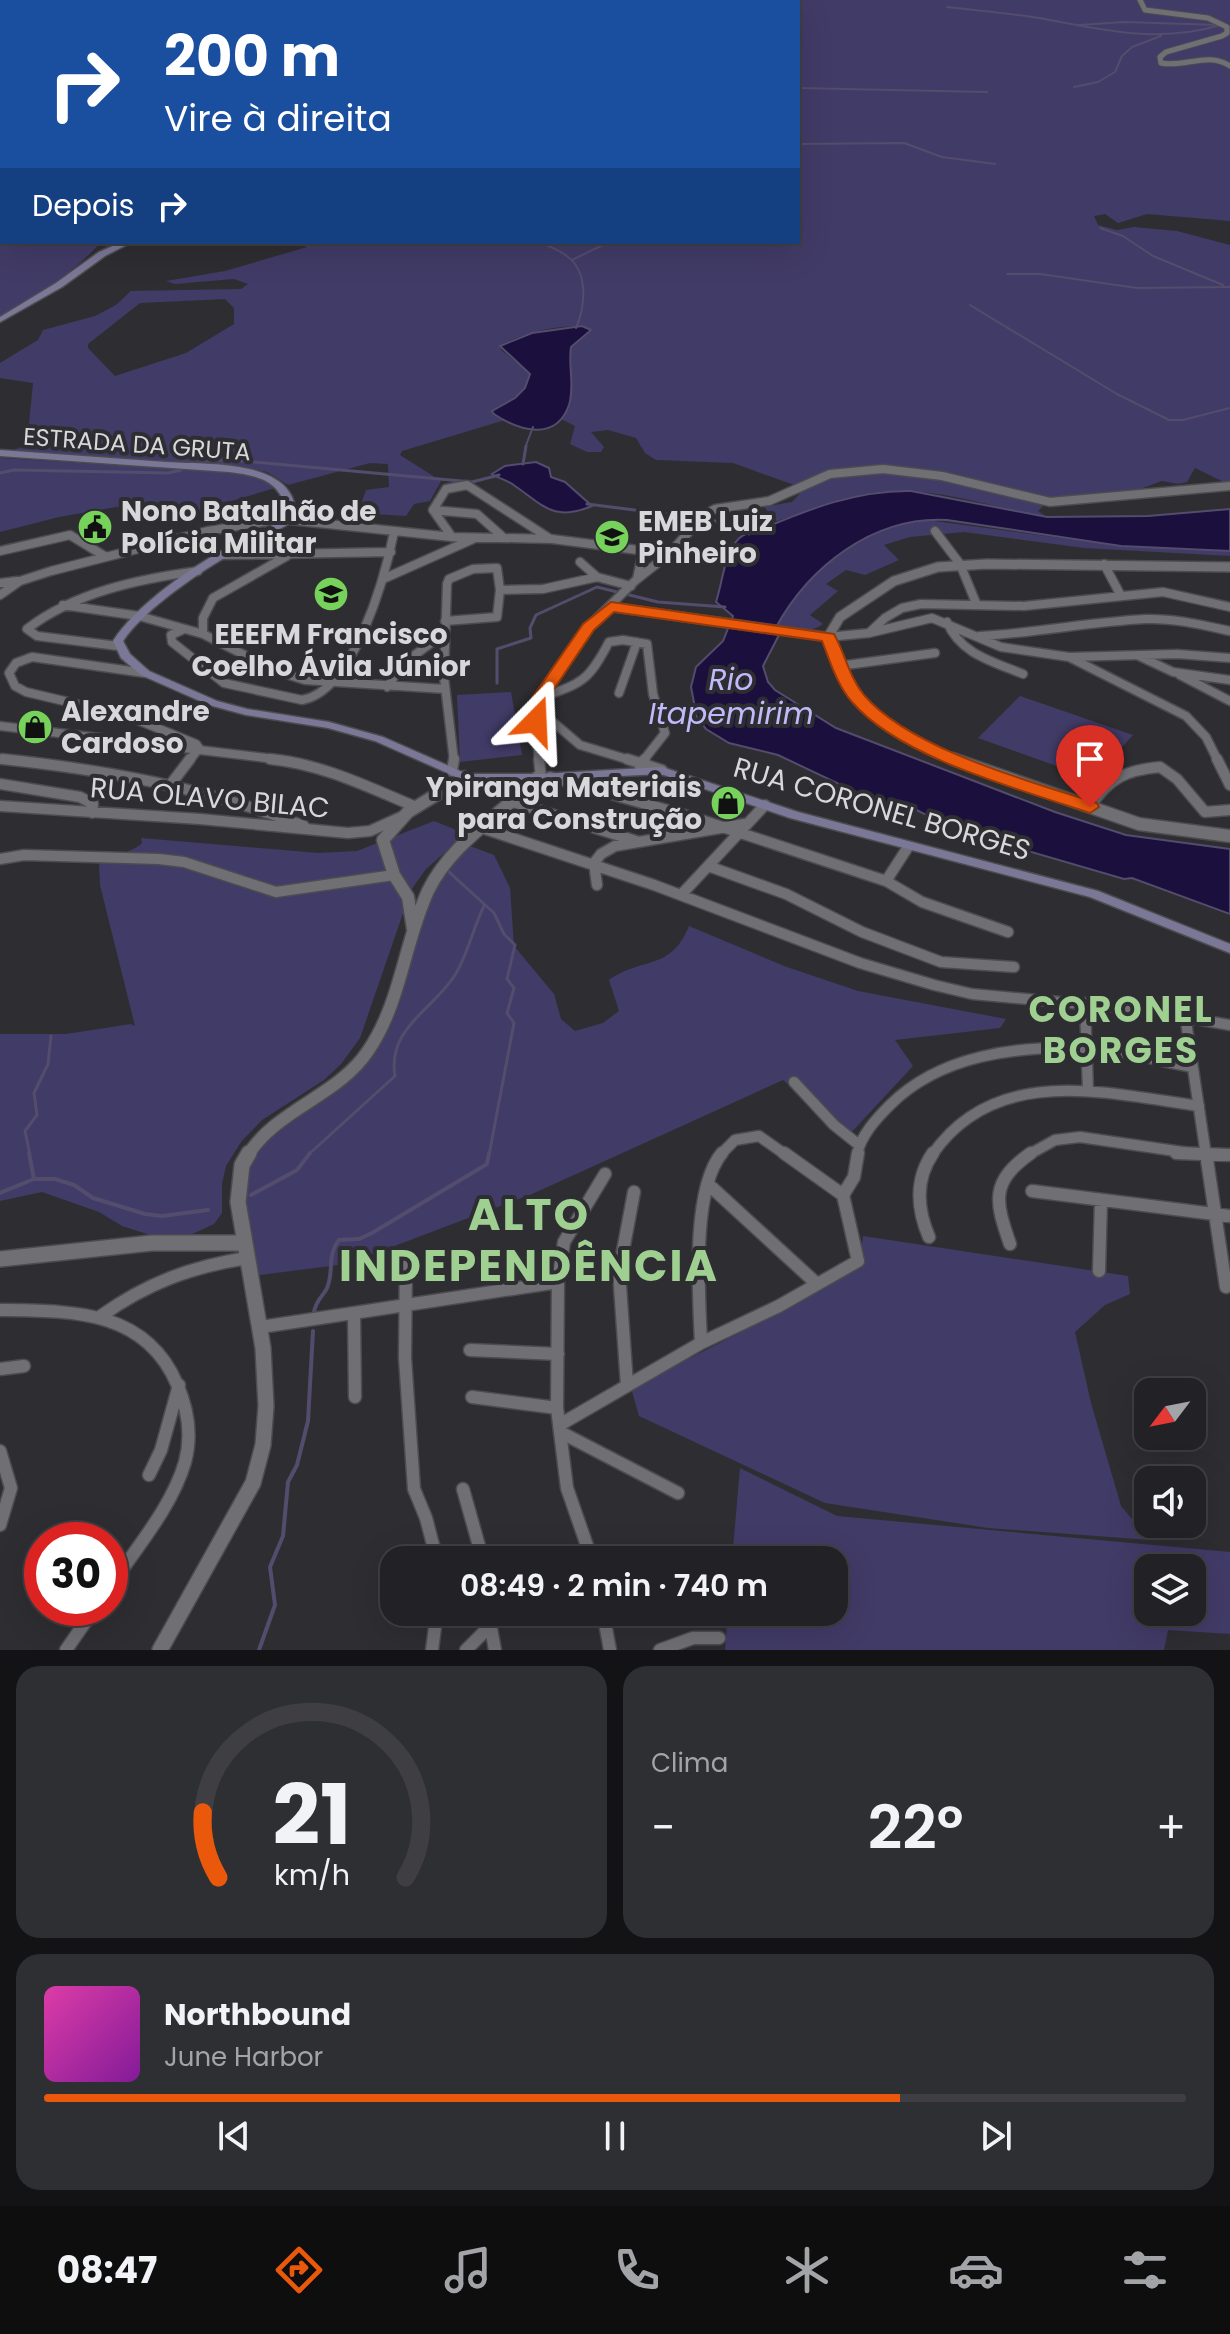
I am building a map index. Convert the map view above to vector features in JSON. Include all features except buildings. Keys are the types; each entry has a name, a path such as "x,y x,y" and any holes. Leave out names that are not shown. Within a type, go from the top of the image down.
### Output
{"main road":[{"path":"0,320 59,285 102,254 124,244"},
{"name":"ESTRADA DA GRUTA","path":"0,453 260,473 281,485 287,494 292,518"},
{"path":"292,518 198,571 139,616 124,630 118,646 131,663 145,673 227,708 329,725 379,739 465,777 543,777 662,770"},
{"name":"RUA CORONEL BORGES","path":"662,770 765,805 908,847 1094,894 1230,949"}],"street":[{"path":"1140,0 1142,8 1148,11 1230,22"},
{"path":"1222,23 1227,29 1225,34 1168,50 1160,60 1163,64 1175,66 1214,59 1230,66"},
{"path":"543,777 538,716 540,698 588,627 669,554 703,516 769,501 830,474 883,469 942,476 1050,502 1230,486"},
{"path":"433,510 446,489 459,484 478,490 552,539"},
{"path":"433,510 480,516 504,538"},
{"path":"433,510 452,537"},
{"path":"0,583 20,581 220,528 292,518 394,532 452,537 552,539 669,554"},
{"path":"935,531 960,564 976,603"},
{"path":"183,629 171,635 172,642 224,683 302,700 313,698 360,641 383,579 394,532"},
{"path":"0,551 70,535 106,557"},
{"path":"383,579 476,538"},
{"path":"629,588 643,551"},
{"path":"223,555 391,552"},
{"path":"203,634 203,618 213,598 290,554"},
{"path":"580,562 597,577 629,588"},
{"path":"1230,567 960,564 920,571 894,581 840,617 828,637 839,666 858,699 909,739 979,770 1139,824 1230,836"},
{"path":"1104,564 1120,594"},
{"path":"445,621 497,617 500,590 496,567 484,566 454,575 447,584 443,634 445,689 454,757 452,771"},
{"path":"118,646 29,633 30,626 63,605 90,596 198,571"},
{"path":"500,590 543,589 597,577"},
{"path":"0,595 20,581"},
{"path":"869,633 890,612 906,606 939,602 1023,607 1120,594 1163,592 1230,607"},
{"path":"63,605 139,616 203,634 287,676 327,683 445,689"},
{"path":"611,607 828,637 869,633 927,618 947,622 1009,649 1069,657 1135,655 1230,658"},
{"path":"978,637 1146,619 1183,621 1230,631"},
{"path":"947,622 949,634 961,645 1023,674"},
{"path":"387,687 404,663 443,634"},
{"path":"540,698 555,694 592,674 609,642 637,642 650,647 653,694 665,733 657,747 639,765"},
{"path":"619,693 637,642"},
{"path":"839,666 935,653"},
{"path":"1135,655 1230,701"},
{"path":"145,673 32,657 16,663 9,673 20,689 128,716 196,744 199,748 171,784"},
{"path":"1069,657 1186,716 1206,737 1230,785"},
{"path":"1173,672 1230,680"},
{"name":"RUA CORONEL BORGES","path":"538,716 580,745 662,770"},
{"path":"0,726 312,765 413,809"},
{"path":"0,759 171,784 232,800 314,830"},
{"path":"1090,807 1116,774 1160,767 1169,770 1205,812 1230,810"},
{"name":"RUA OLAVO BILAC","path":"0,806 200,819 348,833 370,831 465,777"},
{"path":"160,1650 253,1483 264,1454 267,1421 261,1327 245,1250 238,1182 243,1164 254,1148 281,1123 343,1077 369,1050 430,887 457,851 543,777"},
{"path":"543,777 719,827 886,881 922,902 1008,932"},
{"path":"0,784 80,797 93,804 92,813"},
{"path":"513,802 636,841"},
{"path":"681,895 765,805"},
{"name":"RUA OLAVO BILAC","path":"413,809 392,827 383,840 394,875 410,905 413,937"},
{"path":"594,863 607,849 636,841 744,824"},
{"path":"482,828 594,863 776,934 923,982 972,994 1185,1015 1230,1025"},
{"path":"886,881 908,847"},
{"path":"0,859 24,855 159,859 184,862 276,892 394,875"},
{"path":"594,863 597,885"},
{"path":"708,866 786,894 862,932 941,962 1014,967"},
{"path":"1085,1003 1088,1090"},
{"path":"1185,1015 1226,1287"},
{"path":"843,1195 854,1177 859,1145 880,1115 906,1089 946,1066 993,1054 1085,1048 1192,1067"},
{"path":"794,1082 834,1125 859,1145"},
{"path":"929,1237 919,1209 922,1170 940,1142 973,1112 1049,1090 1088,1090 1199,1106"},
{"path":"561,1428 627,1385 701,1343 858,1261 843,1195 759,1136 742,1135 726,1144 708,1184 700,1254 701,1343"},
{"path":"1010,1244 997,1204 998,1183 1017,1163 1045,1144 1082,1136 1138,1148 1208,1156 1230,1155"},
{"path":"587,1546 567,1488 557,1408 558,1282 564,1242 605,1174"},
{"path":"708,1184 817,1284"},
{"path":"1032,1191 1230,1216"},
{"path":"627,1385 619,1272 634,1192"},
{"path":"1099,1271 1101,1200"},
{"path":"0,1259 152,1243 245,1250"},
{"path":"101,1316 137,1291 177,1271 245,1250"},
{"path":"406,1260 405,1358 414,1489 433,1546"},
{"path":"261,1327 558,1282"},
{"path":"0,1310 58,1311 101,1316 126,1326 147,1339 165,1359 179,1385 189,1416 189,1444 182,1471 128,1562"},
{"path":"354,1313 355,1397"},
{"path":"470,1350 558,1354"},
{"path":"0,1369 24,1366"},
{"path":"149,1475 161,1450 179,1385"},
{"path":"472,1397 557,1408"},
{"path":"561,1428 678,1493"},
{"path":"0,1451 10,1471 13,1497 0,1525"},
{"path":"463,1489 479,1546"},
{"path":"66,1650 83,1626"},
{"path":"432,1650 435,1626"},
{"path":"466,1650 484,1626"},
{"path":"490,1626 495,1650"},
{"path":"606,1626 610,1650"},
{"path":"660,1650 693,1638 719,1638"}],"shaded area":[{"path":"800,0 1230,0 1230,221 1147,214 1118,223 1105,214 1094,216 1098,225 1117,230 1134,227 1177,231 1230,245 1230,485 1195,468 1187,482 1162,481 1132,492 1043,506 1038,511 1047,517 934,494 881,492 836,501 777,521 764,507 792,502 802,491 797,486 733,463 656,460 645,453 636,438 608,430 591,432 604,447 601,452 587,452 570,444 575,426 561,419 569,404 571,347 590,330 582,327 532,333 500,346 531,374 518,394 497,407 497,417 505,420 402,451 400,455 441,481 430,501 414,504 406,516 358,513 366,490 389,487 388,464 370,463 288,485 267,472 244,467 10,451 43,440 29,424 33,383 0,378 0,363 38,340 43,330 95,316 116,305 131,291 241,289 248,284 234,279 175,284 166,281 225,271 307,247 300,244 800,244","holes":["225,299 234,308 234,324 186,353 115,376 88,348 88,344 140,303"]},
{"path":"0,244 99,244 54,284 0,316"},
{"path":"0,458 241,473 271,483 275,488 201,510 116,507 0,532"},
{"path":"920,519 1121,546 1230,551 1230,556 1084,548 964,532 910,537 884,545 899,560 865,575 846,570 826,584 838,591 810,615 823,624 806,630 775,629 801,590 835,558 875,534"},
{"path":"511,692 522,755 460,762 457,695"},
{"path":"1020,696 1133,735 1093,779 978,738"},
{"path":"434,821 466,834 426,869 411,890 360,1038 341,1064 324,1080 262,1120 241,1142 226,1166 222,1184 222,1213 214,1224 190,1235 160,1238 122,1226 99,1212 42,1192 0,1201 0,1034 66,1034 131,1024 135,1026 100,885 99,862 138,847 142,843 141,838 318,853 357,851"},
{"path":"470,846 494,855 510,888 514,946 554,994 561,1019 575,1031 603,1023 619,1011 609,980 664,957 682,941 689,926 784,966 858,991 1006,1019 1000,1028 895,1040 913,1066 848,1136 783,1080 532,1194 347,1264 251,1276 240,1190 255,1149 363,1061 439,874"},
{"path":"863,1236 1128,1276 1130,1294 1105,1305 1075,1332 1091,1403 1121,1506 1134,1521 1134,1538 1150,1540 988,1528 825,1503 639,1416 631,1388 773,1316 859,1267"},
{"path":"740,1468 837,1516 1230,1552 1230,1634 1168,1630 1164,1650 725,1650 727,1626 848,1626 848,1546 733,1546"}],"water":[{"path":"582,326 591,330 571,347 571,398 563,417 546,429 536,430 514,425 494,414 492,411 515,398 525,388 530,374 500,346 532,333"},
{"path":"536,462 549,468 551,477 565,482 592,506 579,511 550,510 492,474 505,466"},
{"name":"Rio Itapemirim","path":"911,491 1047,517 1148,516 1230,509 1230,551 1121,546 947,520 894,526 846,549 806,585 775,629 780,633 763,666 768,682 775,690 836,728 1055,812 1126,835 1230,849 1230,914 1132,878 1124,879 997,842 954,820 936,820 909,806 879,803 778,755 729,743 706,729 697,718 691,687 696,667 723,641 733,616 716,602 728,556 738,539 834,502 872,494"}],"waterway":[{"path":"947,7 1133,33 1176,33 1221,25"},
{"path":"1079,25 1125,22 1219,25"},
{"path":"1074,87 1098,82 1115,72 1122,56 1132,47 1161,36"},
{"path":"800,88 987,92"},
{"path":"800,144 904,143 942,157 995,164"},
{"path":"1100,228 1123,236 1153,256 1223,285"},
{"path":"544,244 565,255 579,272 583,301 576,328"},
{"path":"572,260 605,244"},
{"path":"1007,274 1040,274 1137,288 1230,287"},
{"path":"970,305 1117,394 1169,420 1183,420 1230,408"},
{"path":"525,448 533,427"},
{"path":"523,464 526,446"},
{"path":"201,460 231,460 472,482 499,475"},
{"path":"0,473 14,470 168,473 181,470"},
{"path":"587,504 698,518"},
{"path":"706,519 743,527 749,534"},
{"path":"497,683 497,649 531,638 530,628 536,615 597,587 658,602 725,607"},
{"path":"449,872 494,913 504,934 515,945 507,979 514,988 507,1013 514,1023 489,1155"},
{"path":"310,1154 395,1076 394,1059 398,1045 405,1032 455,975 484,906"},
{"path":"30,1155 25,1131 37,1115 34,1093 48,1064 51,1036"},
{"path":"29,1153 34,1179"},
{"path":"314,1312 329,1284 333,1252 339,1240 359,1239 372,1233 487,1164 489,1153"},
{"path":"251,1195 297,1170 310,1154"},
{"path":"0,1193 34,1179"},
{"path":"34,1179 55,1179 74,1185 93,1198 145,1214 162,1216 208,1210"},
{"path":"259,1650 275,1605 270,1567 283,1536 288,1482 297,1465 308,1421 313,1331"}],"place":[{"name":"Nono Batalhão de Polícia Militar","path":"95,527"},
{"name":"EMEB Luiz Pinheiro","path":"612,537"},
{"name":"EEEFM Francisco Coelho Ávila Júnior","path":"331,594"},
{"name":"Alexandre Cardoso","path":"35,727"},
{"name":"Ypiranga Materiais para Construção","path":"728,803"}],"district":[{"name":"CORONEL BORGES","path":"1121,1030"},
{"name":"ALTO INDEPENDÊNCIA","path":"529,1240"}],"route":[{"path":"536,721 540,698 588,627 611,607 828,637 847,683 858,699 909,739 979,770 1090,807"}]}
